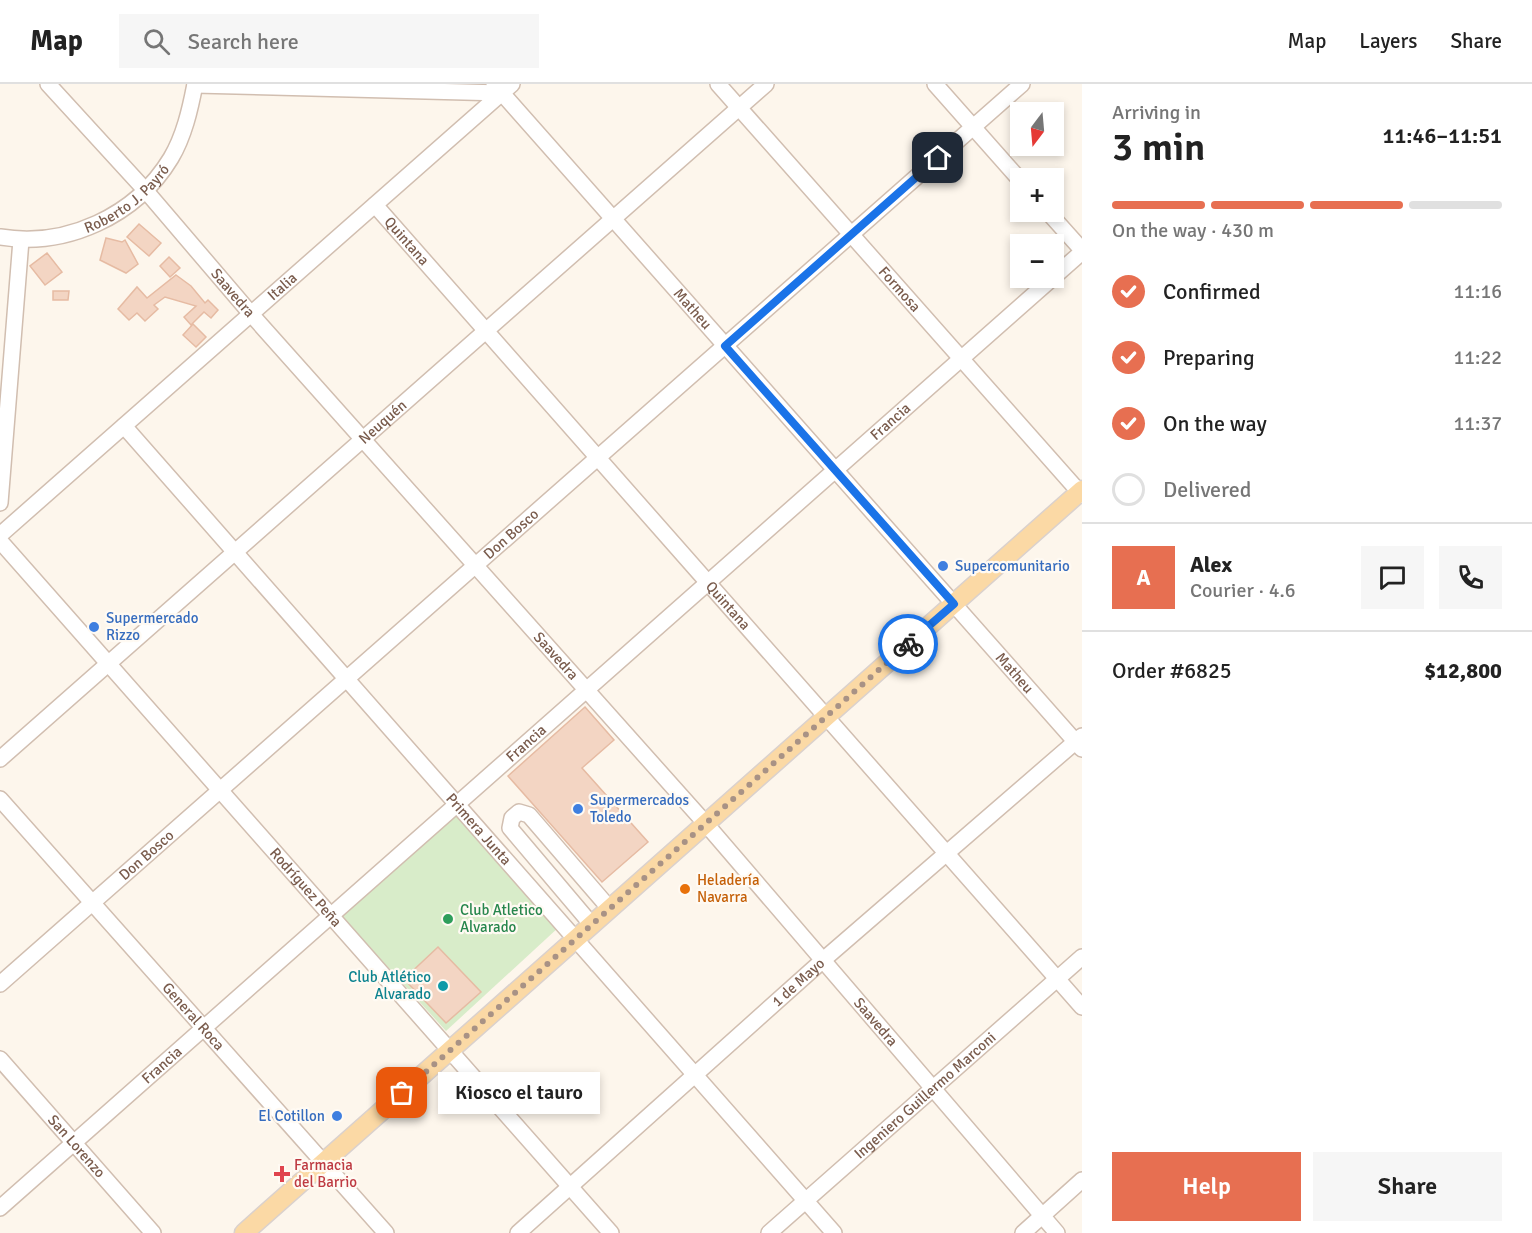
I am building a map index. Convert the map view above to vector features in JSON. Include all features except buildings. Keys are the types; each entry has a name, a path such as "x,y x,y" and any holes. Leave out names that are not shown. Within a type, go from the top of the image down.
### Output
{"main road":[{"path":"244,1233 1081,492"}],"street":[{"name":"Saavedra","path":"48,84 146,191 251,314 706,824 1057,1233"},
{"name":"Roberto J. Payró","path":"0,237 21,240 72,234 114,216 146,191 175,150 186,125 195,84"},
{"path":"195,84 503,87"},
{"name":"Formosa","path":"718,84 1081,492"},
{"name":"Neuquén","path":"0,759 766,84"},
{"path":"935,84 1010,169"},
{"name":"Don Bosco","path":"0,984 1022,84"},
{"name":"Italia","path":"0,535 375,205 503,87"},
{"name":"Matheu","path":"503,87 725,346 1080,742"},
{"name":"Quintana","path":"375,205 1082,1007"},
{"path":"1057,222 1082,251"},
{"path":"0,503 21,240"},
{"name":"Francia","path":"0,1208 1082,251"},
{"name":"Primera Junta","path":"124,426 834,1233"},
{"name":"Rodríguez Peña","path":"0,541 611,1233"},
{"name":"1 de Mayo","path":"518,1233 822,961 1080,742"},
{"name":"General Roca","path":"0,798 386,1233"},
{"path":"591,925 510,828 512,818 519,812 529,815 610,909"},
{"name":"Ingeniero Guillermo Marconi","path":"769,1233 934,1090 1082,957"},
{"name":"San Lorenzo","path":"0,1059 153,1233"},
{"path":"1023,1233 1082,1180"}],"green space":[{"name":"Club Atletico Alvarado","path":"455,808 559,927 446,1031 337,911"}],"way so far":[{"path":"402,1093 908,644"}],"place":[{"name":"Supercomunitario","path":"943,566"},
{"name":"Supermercado Rizzo","path":"94,627"},
{"name":"Supermercados Toledo","path":"578,809"},
{"name":"Heladería Navarra","path":"685,889"},
{"name":"Club Atletico Alvarado","path":"448,919"},
{"name":"Club Atlético Alvarado","path":"443,986"},
{"name":"Kiosco el tauro","path":"402,1093"},
{"name":"El Cotillon","path":"337,1116"},
{"name":"Farmacia del Barrio","path":"282,1174"}],"route":[{"path":"908,644 954,604 725,346 938,158"}]}
